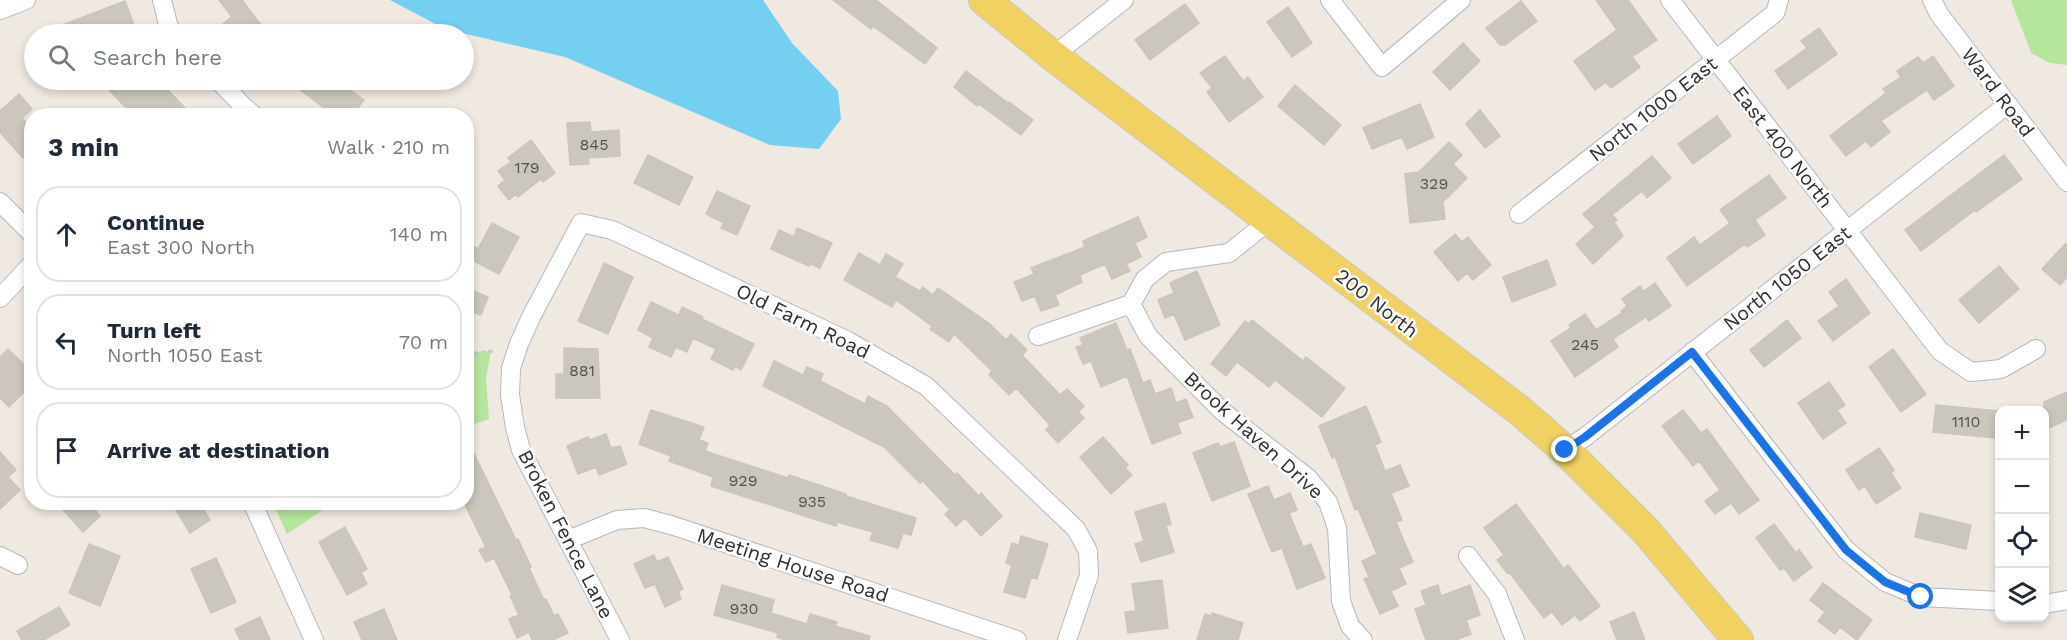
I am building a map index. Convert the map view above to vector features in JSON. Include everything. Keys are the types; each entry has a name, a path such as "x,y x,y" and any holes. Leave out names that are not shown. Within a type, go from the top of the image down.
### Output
{"main road":[{"name":"200 North","path":"984,0 1053,56 1519,410 1565,450 1645,530 1738,640"}],"street":[{"path":"0,10 26,0"},
{"path":"162,0 168,24"},
{"path":"1053,56 1124,0"},
{"path":"1330,0 1382,67 1461,0"},
{"name":"East 400 North","path":"1670,0 1940,351 1971,372 2001,369 2036,349"},
{"name":"North 1000 East","path":"1519,214 1775,13 1779,0"},
{"name":"Ward Road","path":"1932,0 1940,14 2067,182"},
{"path":"228,90 245,108"},
{"name":"North 1050 East","path":"1565,450 1585,437 2008,104"},
{"path":"0,202 24,226"},
{"path":"1038,336 1131,304 1146,279 1166,262 1229,253 1270,220"},
{"name":"Old Farm Road","path":"515,427 510,395 511,368 531,317 581,223 612,230 848,341 926,386 1076,529 1088,551 1089,575 1067,640"},
{"path":"0,298 24,272"},
{"name":"Brook Haven Drive","path":"1131,304 1148,336 1222,411 1308,478 1328,502 1336,528 1341,601 1350,626 1363,640"},
{"path":"1692,352 1846,550 1885,582 1921,597 1995,601"},
{"name":"Broken Fence Lane","path":"515,427 521,450 620,640"},
{"path":"256,510 314,640"},
{"name":"Meeting House Road","path":"568,540 617,520 645,518 682,528 1017,640"},
{"path":"0,556 18,565"},
{"path":"1468,556 1497,594 1515,640"},
{"path":"2049,603 2067,600"}],"path":[{"path":"474,353 493,351"}],"green space":[{"path":"2011,0 2067,0 2067,65 2050,63 2031,53"},
{"path":"491,351 486,378 489,419 474,424 474,352"},
{"path":"276,510 323,510 287,534"}],"water":[{"path":"390,0 763,0 792,43 838,91 841,119 819,149 770,145 565,57 474,36 474,24 436,24"}],"building":[{"path":"219,0 242,0 260,24 223,24 232,17"},
{"path":"833,0 876,0 937,48 925,64 873,26 871,29"},
{"path":"1596,0 1628,0 1657,40 1632,57 1640,67 1611,88 1606,82 1595,90 1574,61 1617,30"},
{"path":"125,1 134,24 65,24"},
{"path":"1521,1 1537,21 1505,45 1500,45 1486,28"},
{"path":"1185,4 1199,23 1150,60 1135,40"},
{"path":"1288,7 1312,43 1292,57 1267,22"},
{"path":"1819,28 1837,54 1788,89 1775,71 1807,48 1801,41"},
{"path":"1463,43 1480,61 1450,90 1433,72"},
{"path":"1225,56 1243,81 1248,77 1263,97 1229,122 1207,92 1212,88 1200,73"},
{"path":"1933,56 1954,86 1934,100 1927,90 1881,121 1890,132 1871,147 1866,141 1846,156 1830,136 1886,93 1883,89 1901,77 1897,71 1918,57 1923,63"},
{"path":"966,71 1033,120 1021,135 979,104 977,106 954,87"},
{"path":"1295,85 1341,125 1324,145 1278,106"},
{"path":"109,90 168,90 185,108 126,108"},
{"path":"300,90 350,90 364,100 358,108 324,108"},
{"path":"19,94 31,108 24,108 22,118 24,120 23,158 0,132 0,111"},
{"path":"1420,104 1434,137 1407,149 1402,137 1372,149 1363,128"},
{"path":"1480,110 1500,136 1485,148 1466,124"},
{"path":"1717,116 1731,136 1693,164 1678,144"},
{"path":"590,122 591,132 619,130 620,156 588,158 589,164 570,165 567,123"},
{"path":"531,140 555,173 543,182 541,179 518,197 516,194 509,200 498,186 505,180 498,171 511,162 508,158"},
{"path":"1449,142 1462,155 1453,164 1467,178 1443,202 1445,219 1410,223 1405,174 1419,172"},
{"path":"648,155 693,177 679,205 634,183"},
{"path":"2004,155 2022,179 1976,212 1975,210 1921,251 1905,230"},
{"path":"1652,156 1671,178 1647,198 1642,191 1612,215 1617,220 1614,222 1623,236 1593,264 1576,244 1595,227 1583,214"},
{"path":"1769,175 1786,198 1755,220 1765,235 1747,247 1745,244 1687,286 1667,258 1694,237 1700,245 1730,223 1720,210"},
{"path":"717,191 750,206 737,235 721,228 724,223 706,214"},
{"path":"1138,217 1147,237 1135,243 1141,257 1126,264 1130,271 1112,279 1105,264 1080,275 1082,282 1055,295 1059,305 1041,311 1035,296 1022,301 1014,282 1034,274 1031,268 1085,247 1083,241"},
{"path":"492,223 519,237 499,274 474,261 474,247 478,249"},
{"path":"797,228 832,243 820,268 810,264 809,266 771,249 779,230 794,237"},
{"path":"1455,234 1462,242 1468,237 1491,265 1473,280 1467,273 1458,281 1434,252"},
{"path":"2067,242 2067,277 2060,285 2042,269"},
{"path":"859,253 880,265 886,254 903,264 895,277 920,291 923,287 933,295 938,288 990,324 1006,340 1011,334 1027,350 1022,355 1060,395 1067,389 1084,406 1078,412 1084,418 1058,443 1046,430 1050,425 1016,388 1009,395 989,375 992,371 954,334 949,342 930,329 932,326 896,300 892,307 844,280"},
{"path":"1547,260 1556,285 1512,302 1503,277"},
{"path":"604,263 633,277 608,334 578,321"},
{"path":"1999,266 2019,289 1979,323 1959,300"},
{"path":"1197,271 1220,325 1185,340 1174,314 1165,318 1158,300 1174,293 1170,283"},
{"path":"1846,279 1870,313 1833,341 1818,321 1839,306 1829,292"},
{"path":"1655,283 1671,306 1649,321 1646,317 1613,339 1618,347 1575,377 1551,341 1571,328 1569,325 1585,314 1596,330 1622,313 1621,311 1627,306 1622,299 1640,286 1644,291"},
{"path":"474,291 488,297 481,315 474,313"},
{"path":"651,302 679,315 682,307 754,344 741,370 735,366 733,370 711,359 716,349 693,338 687,352 676,347 671,357 649,347 653,338 638,330"},
{"path":"1252,320 1303,361 1306,357 1345,388 1322,417 1275,380 1269,387 1237,362 1226,376 1211,364 1245,321 1249,324"},
{"path":"1787,320 1801,338 1764,367 1750,350"},
{"path":"1116,323 1127,350 1130,349 1143,383 1150,380 1155,394 1171,388 1176,403 1186,399 1193,417 1177,423 1181,433 1152,444 1127,376 1101,387 1091,361 1083,364 1076,347 1083,345 1080,338"},
{"path":"564,348 598,349 600,398 556,398 556,374 564,374"},
{"path":"8,349 24,364 24,392 9,407 0,398 0,357"},
{"path":"1893,349 1926,394 1901,412 1869,367"},
{"path":"774,361 803,375 807,367 823,374 820,381 865,404 868,396 887,406 955,475 957,473 979,496 981,493 1002,516 981,536 965,518 956,526 945,514 950,510 923,481 920,483 884,447 763,386"},
{"path":"1829,382 1845,405 1837,410 1846,423 1823,439 1798,403"},
{"path":"2067,392 2067,420 2049,428 2049,406 2044,406 2044,402"},
{"path":"1936,405 1995,411 1995,438 1933,432"},
{"path":"1366,406 1381,442 1375,445 1385,471 1400,465 1409,486 1391,493 1402,520 1396,522 1413,562 1399,568 1406,584 1391,591 1398,606 1380,614 1364,579 1369,577 1362,561 1377,554 1358,509 1355,510 1335,456 1332,458 1319,426"},
{"path":"651,410 704,427 699,440 708,443 705,451 788,478 789,475 916,518 911,535 903,533 898,548 870,540 873,532 837,522 836,526 711,486 713,477 669,461 671,456 639,444"},
{"path":"1683,410 1701,433 1707,429 1759,500 1739,514 1731,503 1715,514 1705,501 1720,490 1699,461 1693,466 1662,426"},
{"path":"606,434 611,448 620,446 627,464 599,475 596,467 578,474 567,446 588,437 590,440"},
{"path":"1103,437 1128,465 1125,468 1132,475 1111,494 1080,457"},
{"path":"1234,442 1250,486 1212,501 1193,453 1218,443 1220,447"},
{"path":"1879,448 1894,470 1891,473 1901,488 1876,504 1865,486 1859,490 1846,470"},
{"path":"0,452 16,470 8,477 20,490 0,509"},
{"path":"474,453 516,540 518,539 544,600 546,599 554,616 558,614 568,633 553,640 532,640 529,632 517,638 509,619 519,615 494,558 486,562 479,550 486,547 468,510 474,510"},
{"path":"1268,486 1274,500 1290,493 1297,510 1289,513 1303,547 1311,544 1325,578 1297,589 1282,548 1272,552 1248,494"},
{"path":"1165,503 1171,524 1166,526 1174,552 1141,562 1135,544 1144,541 1135,512"},
{"path":"1516,504 1564,569 1568,565 1600,606 1580,621 1575,615 1562,625 1552,612 1544,618 1497,560 1504,555 1484,528"},
{"path":"63,510 95,510 100,516 83,532"},
{"path":"176,510 204,510 210,520 190,533"},
{"path":"1920,513 1971,525 1966,549 1915,537"},
{"path":"1774,524 1796,553 1799,550 1812,567 1794,581 1784,568 1780,570 1756,538"},
{"path":"345,527 367,569 361,572 367,584 347,595 319,542"},
{"path":"1021,536 1048,544 1037,579 1031,578 1025,598 1004,592 1012,565 1006,563 1012,543 1019,545"},
{"path":"89,544 120,556 100,606 69,593"},
{"path":"654,555 657,562 668,557 683,589 678,591 681,599 665,607 655,584 645,588 634,564"},
{"path":"216,558 236,602 211,613 191,569"},
{"path":"1162,580 1168,628 1128,633 1125,612 1136,611 1132,584"},
{"path":"1823,583 1872,620 1857,640 1840,627 1835,634 1818,621 1825,612 1810,600"},
{"path":"722,585 774,600 771,613 807,624 810,614 837,622 835,626 870,636 869,640 785,640 777,637 778,633 714,615"},
{"path":"1438,585 1441,596 1470,585 1480,615 1466,620 1471,634 1456,640 1426,640 1415,609 1426,605 1421,591"},
{"path":"59,607 70,625 44,640 22,640 17,631"},
{"path":"384,609 397,640 362,640 354,622"},
{"path":"1634,612 1645,640 1617,640 1610,622"},
{"path":"1212,613 1243,623 1238,640 1197,640 1205,614 1212,616"},
{"path":"260,617 270,640 240,640 235,629"}],"route":[{"path":"1565,450 1585,437 1692,352 1846,550 1885,582 1921,597"}]}
